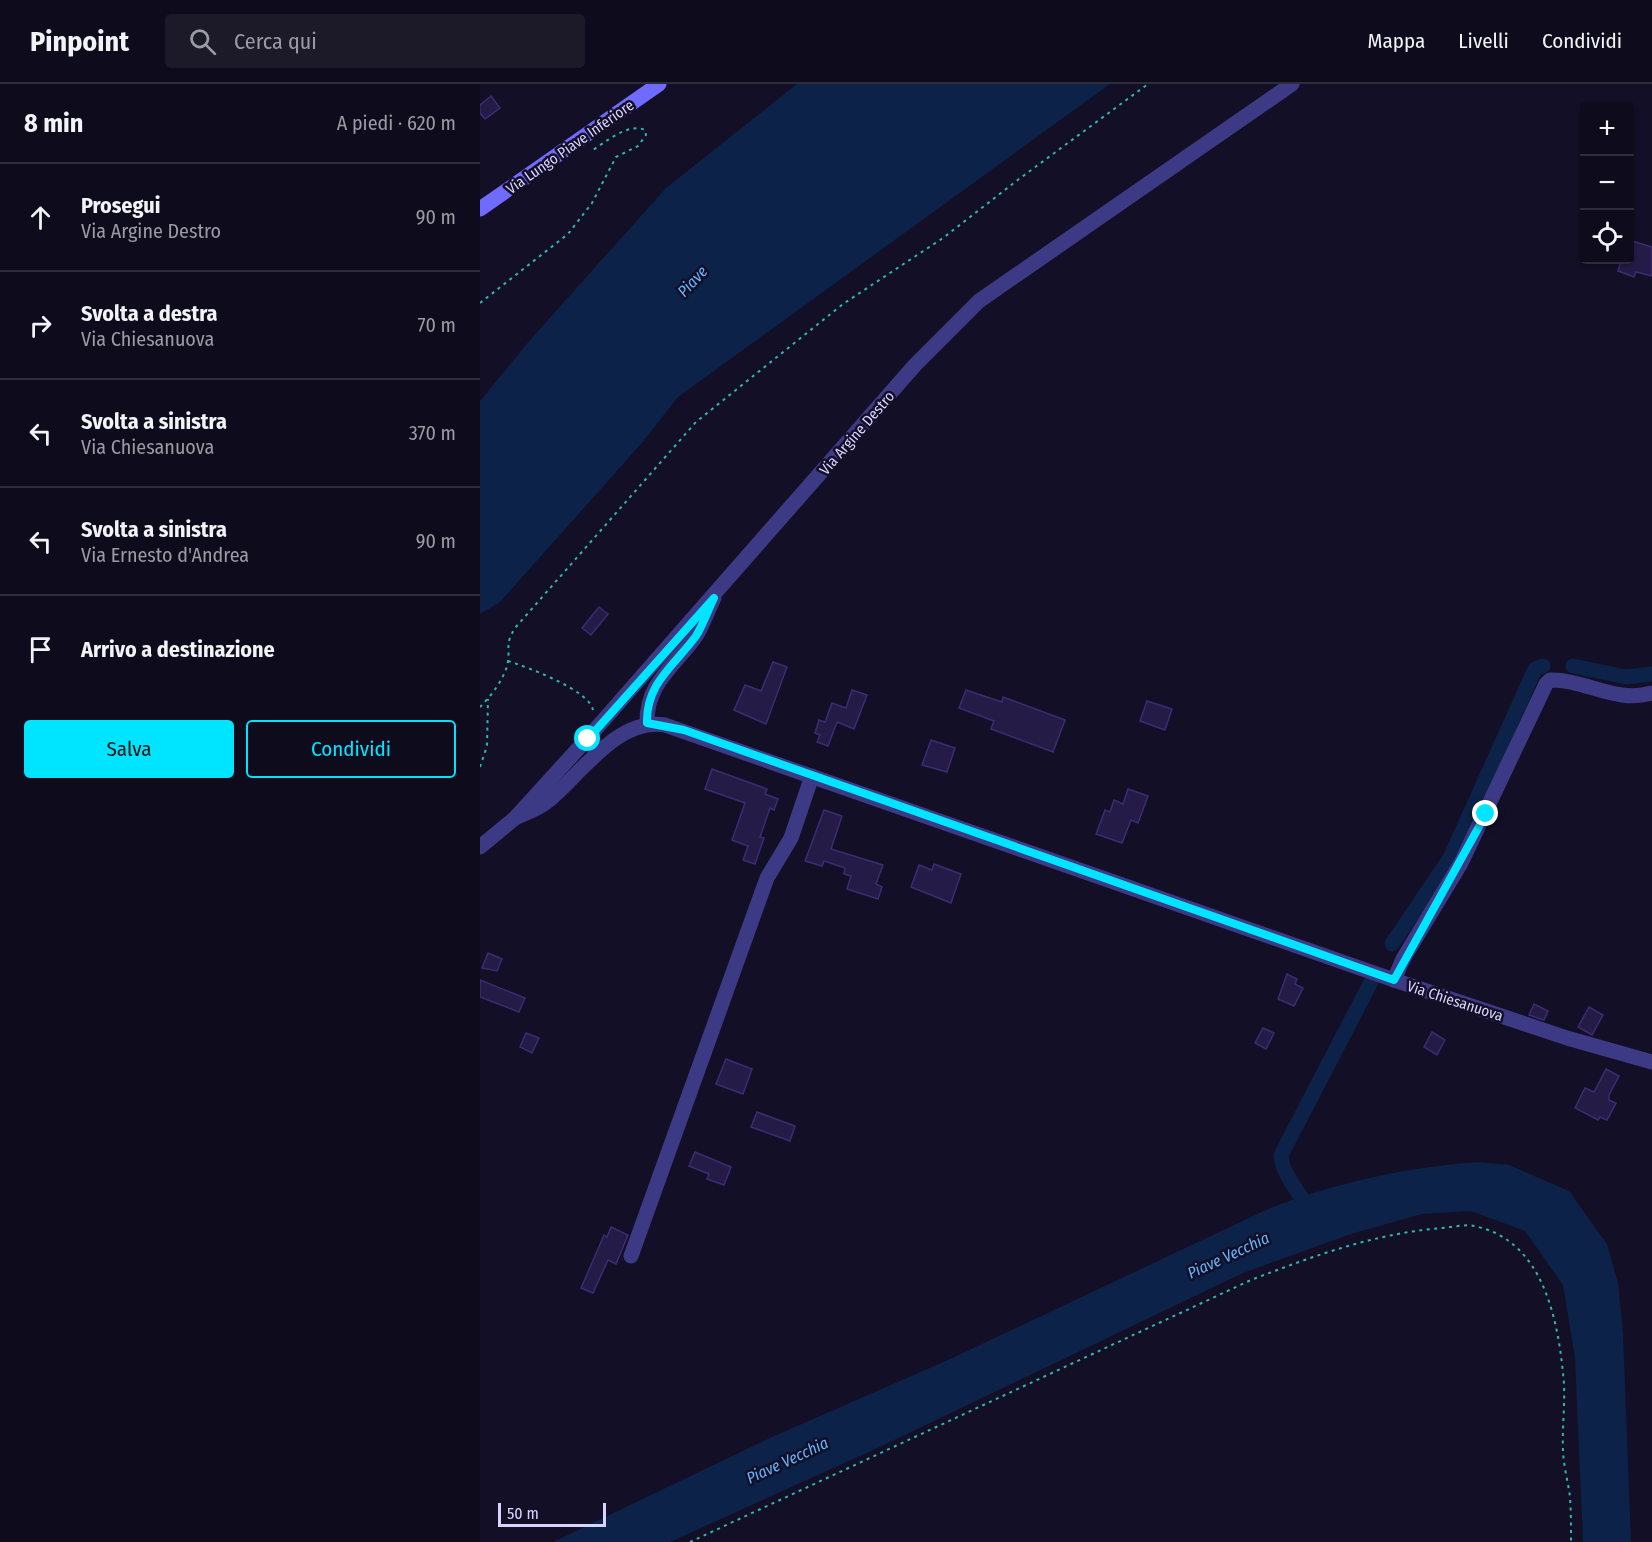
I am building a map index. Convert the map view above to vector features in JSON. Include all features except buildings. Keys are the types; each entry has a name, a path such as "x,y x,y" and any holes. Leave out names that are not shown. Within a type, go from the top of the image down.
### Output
{"main road":[{"name":"Via Lungo Piave Inferiore","path":"480,209 659,84"}],"street":[{"name":"Via Argine Destro","path":"480,847 515,818 714,598 915,365 979,301 1292,84"},
{"path":"515,818 546,804 626,732 647,723 647,705 652,691 697,634 714,598"},
{"path":"1394,980 1403,959 1461,863 1546,684 1550,680 1566,679 1598,690 1627,696 1652,693"},
{"name":"Via Chiesanuova","path":"647,723 684,730 1394,980 1567,1038 1652,1062"},
{"path":"631,1256 767,878 792,838 812,776"}],"path":[{"path":"480,707 488,699 508,661 506,644 515,628 696,422 843,304 943,238 1148,84"},
{"path":"480,303 568,234 592,203 616,157 638,146 646,135 645,130 638,126 629,129 590,152"},
{"path":"508,661 531,668 588,700 593,708 590,716"},
{"path":"480,767 487,746 488,699"},
{"path":"690,1542 1251,1280 1328,1251 1421,1229 1473,1225 1493,1232 1527,1257 1538,1274 1551,1306 1564,1385 1563,1453 1570,1496 1571,1542"}],"water":[{"name":"Piave","path":"797,84 1110,84 678,397 641,444 499,603 480,614 480,401 530,340 666,188"},
{"name":"Piave Vecchia","path":"1478,1162 1509,1165 1569,1191 1607,1244 1618,1283 1623,1333 1631,1542 1583,1542 1575,1358 1563,1285 1525,1231 1471,1211 1422,1214 1351,1234 1243,1273 882,1446 670,1542 553,1542 772,1437 948,1360 1268,1209 1319,1191 1371,1178 1451,1164"}],"waterway":[{"path":"1392,944 1450,858 1535,669 1543,666"},
{"path":"1573,666 1626,677 1652,674"},
{"path":"1311,1214 1289,1178 1281,1155 1371,982"}],"route":[{"path":"588,739 714,598 697,634 652,691 647,705 647,723 684,730 1394,980 1403,959 1461,863 1486,814"}]}
